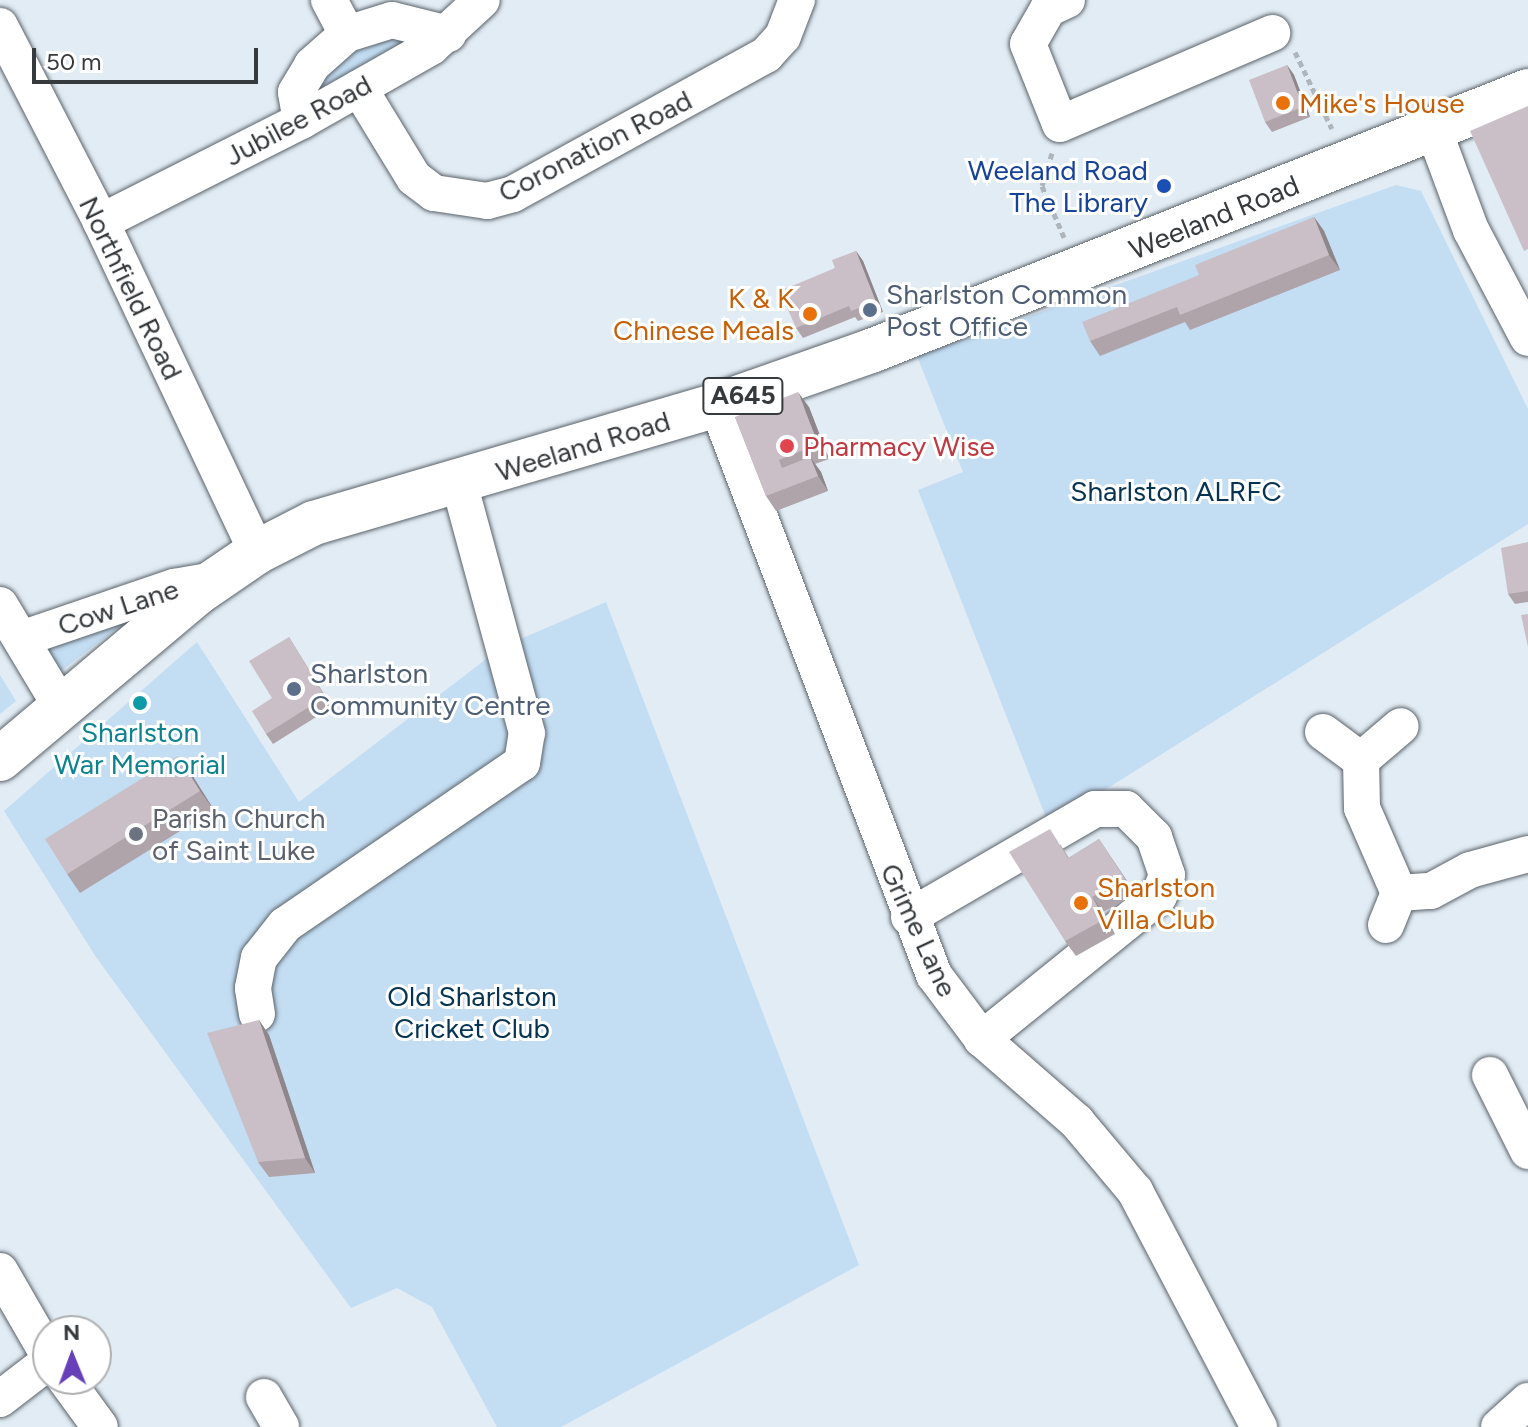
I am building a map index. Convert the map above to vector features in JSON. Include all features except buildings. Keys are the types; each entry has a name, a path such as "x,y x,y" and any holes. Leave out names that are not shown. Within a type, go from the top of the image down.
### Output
{"main road":[{"name":"Weeland Road","path":"0,759 215,579 257,552 314,523 717,405 1078,272 1528,91"}],"street":[{"path":"329,0 347,34"},
{"name":"Jubilee Road","path":"101,222 301,121 359,88 448,34 482,0"},
{"name":"Coronation Road","path":"359,88 414,178 434,193 487,201 513,194 766,55 789,25 797,0"},
{"path":"1061,3 1028,44 1060,124 1272,33"},
{"path":"301,121 296,92 312,65 347,34 392,20 448,34"},
{"name":"Northfield Road","path":"0,26 101,222 257,552"},
{"path":"1433,128 1471,230 1528,338"},
{"name":"Grime Lane","path":"717,405 909,917 934,975 982,1039 1077,1122 1135,1191 1259,1427"},
{"path":"257,1014 253,988 259,958 285,925 522,763 527,733 459,483"},
{"name":"Cow Lane","path":"21,639 174,587 215,579"},
{"name":"Cow Lane","path":"0,605 62,708"},
{"path":"1361,760 1401,726"},
{"path":"1323,732 1361,760"},
{"path":"1361,760 1362,808 1393,909 1470,870 1528,854"},
{"path":"909,917 1095,809 1126,809 1154,837 1167,875 1159,896 982,1039"},
{"path":"1490,1075 1526,1143"},
{"path":"0,1271 32,1326"},
{"path":"0,1399 32,1374"},
{"path":"77,1395 100,1427"},
{"path":"1499,1427 1528,1401"}],"path":[{"path":"1272,33 1302,58 1346,164"},
{"path":"1060,124 1042,186 1078,272"}],"green space":[{"path":"347,34 448,34 301,121"},
{"name":"Sharlston ALRFC","path":"1396,185 1421,191 1528,409 1528,524 1049,825 918,490 963,472 917,356"},
{"name":"Old Sharlston Cricket Club","path":"606,602 859,1265 561,1427 497,1427 432,1307 397,1288 351,1308 96,957 4,811 197,642 299,802 502,647"},
{"path":"129,619 57,674 38,650"},
{"path":"0,675 16,701 0,714"}],"place":[{"name":"Mike's House","path":"1283,103"},
{"name":"Weeland Road The Library","path":"1164,186"},
{"name":"Sharlston Common Post Office","path":"870,310"},
{"name":"K & K Chinese Meals","path":"810,314"},
{"name":"Pharmacy Wise","path":"787,446"},
{"name":"Sharlston Community Centre","path":"294,689"},
{"name":"Sharlston War Memorial","path":"140,703"},
{"name":"Parish Church of Saint Luke","path":"136,834"},
{"name":"Sharlston Villa Club","path":"1081,903"}]}
